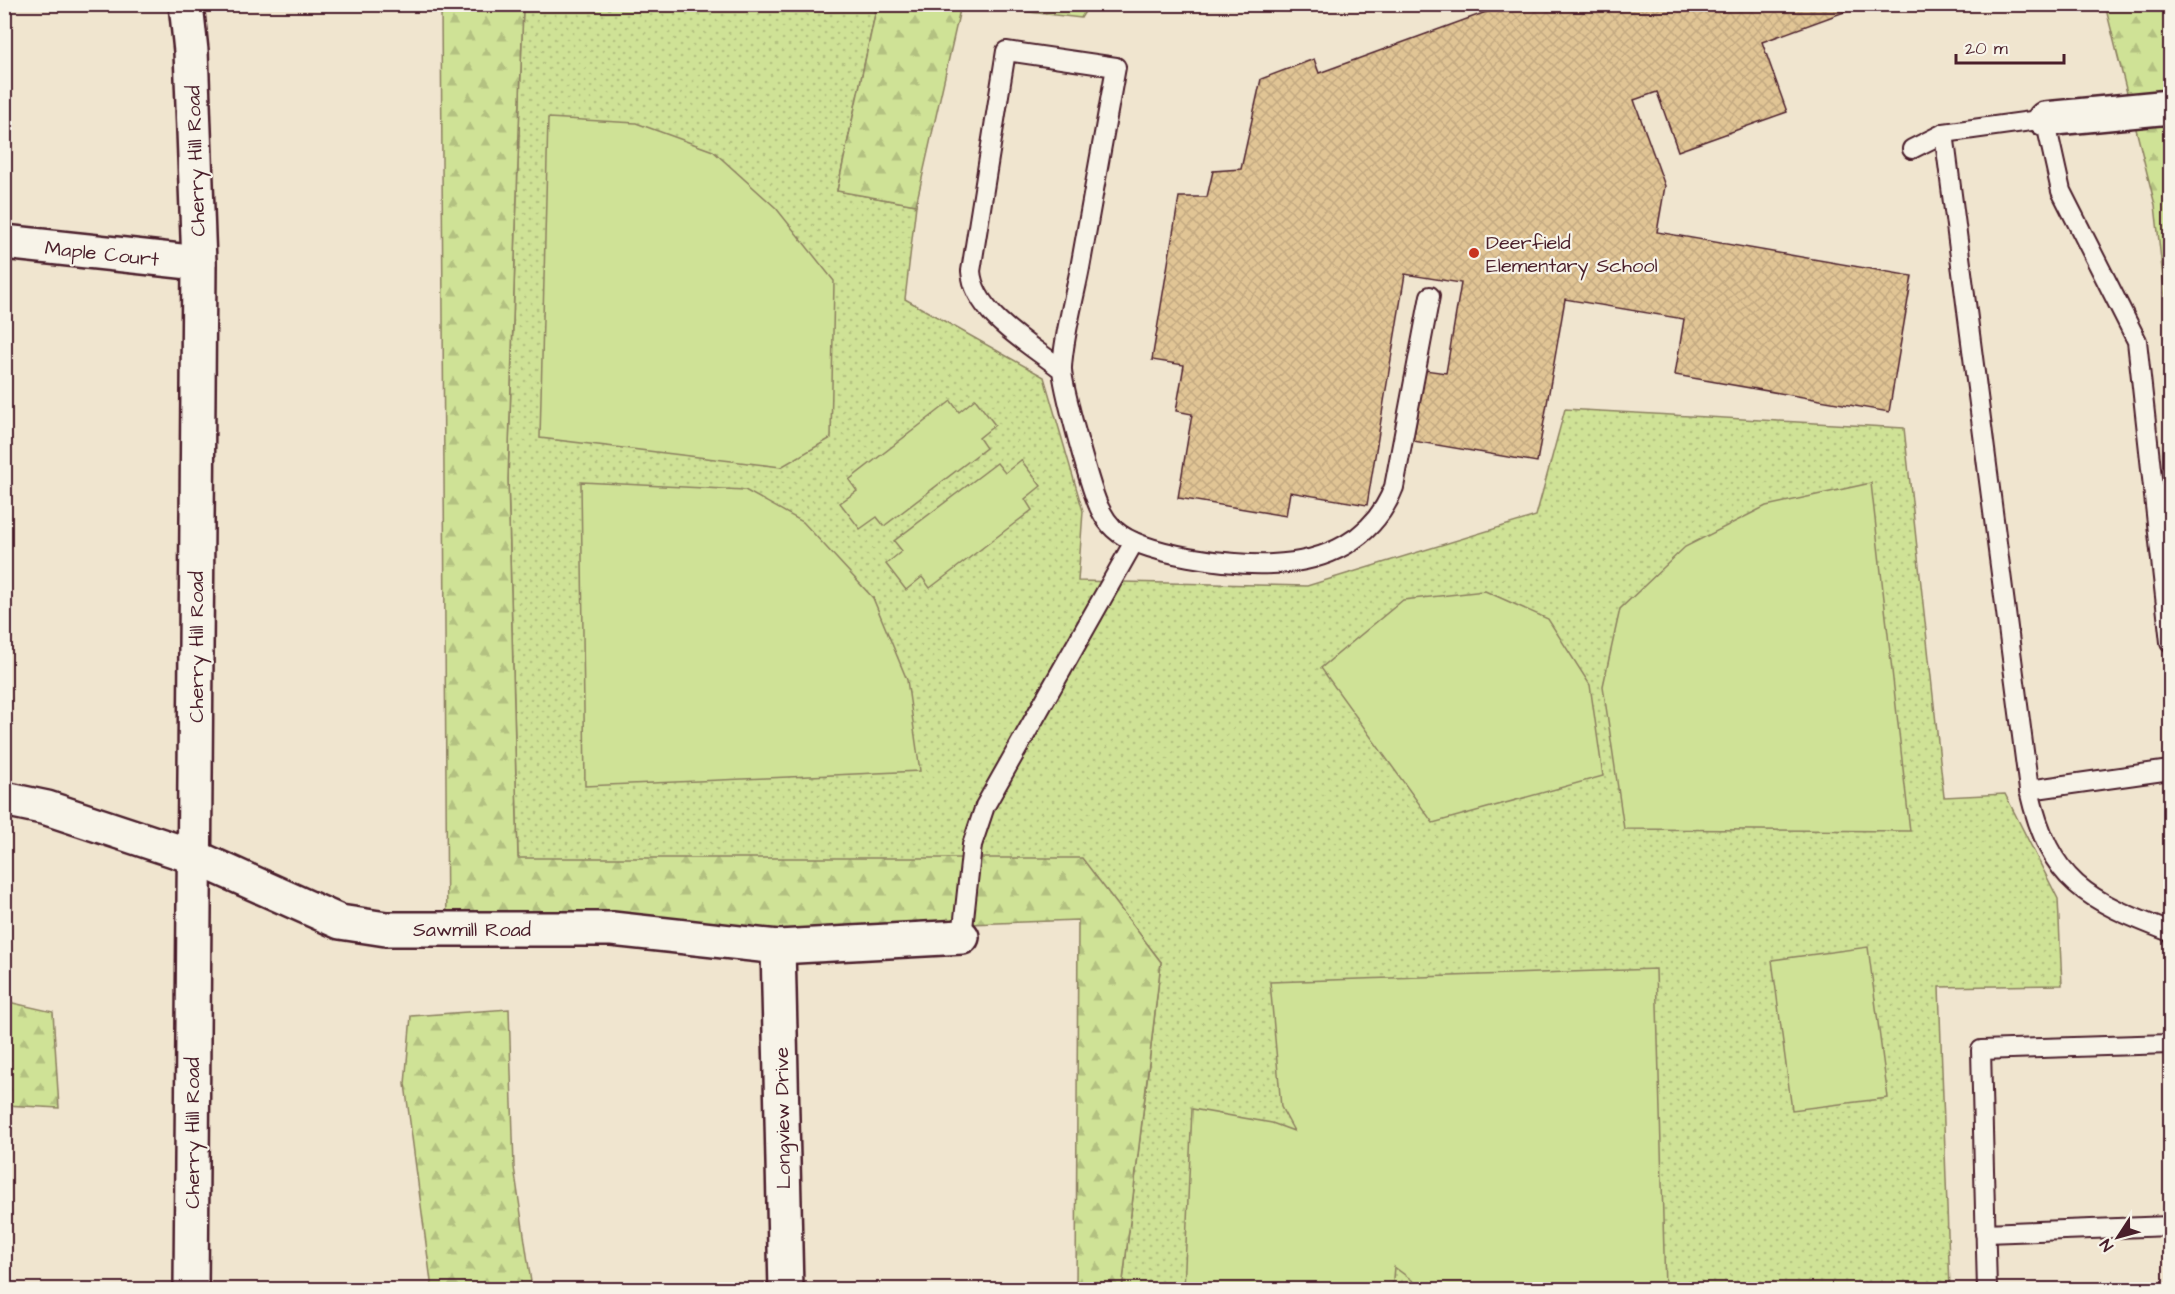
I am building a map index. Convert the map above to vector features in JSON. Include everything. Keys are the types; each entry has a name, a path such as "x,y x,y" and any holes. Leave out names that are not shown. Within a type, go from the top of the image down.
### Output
{"street":[{"name":"Cherry Hill Road","path":"186,4 191,51 199,263 191,1290"},
{"path":"2045,119 2170,107"},
{"name":"Maple Court","path":"4,243 199,263"},
{"name":"Sawmill Road","path":"4,799 47,808 195,857 340,922 386,929 612,929 778,947 962,937"},
{"name":"Longview Drive","path":"778,947 786,1290"}],"lane":[{"path":"1061,369 987,310 972,284 971,271 1006,51 1116,67 1061,369 1091,486 1101,510 1114,529 1134,542 1155,550 1237,563 1270,564 1300,562 1325,554 1347,544 1368,529 1386,509 1394,487 1430,296"},
{"path":"1912,149 1944,133 2045,119 2061,191 2137,341 2170,642"},
{"path":"1944,133 2029,790 2036,820 2056,861 2077,886 2101,903 2170,932"},
{"path":"962,937 972,845 985,806 1134,542"},
{"path":"2029,790 2170,770"},
{"path":"1987,1290 1981,1050 2170,1044"},
{"path":"1986,1233 2170,1226"}],"green space":[{"path":"1089,4 1081,18 969,5"},
{"path":"441,5 523,5 508,479 518,858 1082,858 1161,962 1122,1289 1076,1289 1078,920 447,943"},
{"path":"523,5 877,5 837,191 916,205 905,299 1044,377 1083,511 1078,581 1307,586 1536,516 1565,409 1904,428 1944,797 2005,794 2058,899 2062,985 1939,987 1950,1289 1122,1289 1161,962 1082,859 518,859 508,479"},
{"path":"877,5 961,5 916,205 837,191"},
{"path":"2105,5 2170,5 2170,342 2155,205"},
{"path":"548,118 636,123 713,151 776,208 834,281 831,438 781,467 540,438"},
{"path":"975,399 995,425 979,438 986,448 884,526 877,517 860,529 840,503 857,491 849,480 951,401 959,412"},
{"path":"1021,460 1041,486 1025,499 1032,510 930,588 922,577 906,590 886,564 902,551 894,541 997,463 1005,473"},
{"path":"581,482 745,490 803,522 873,598 907,680 920,771 585,786"},
{"path":"1871,483 1910,831 1624,829 1603,686 1620,609 1685,547 1766,506"},
{"path":"1485,591 1548,619 1590,685 1603,776 1433,823 1321,668 1403,600"},
{"path":"1868,947 1888,1098 1792,1110 1772,960"},
{"path":"1656,969 1665,1289 1424,1289 1394,1267 1392,1289 1184,1289 1192,1109 1272,1123 1294,1131 1281,1107 1270,982"},
{"path":"4,1001 53,1012 59,1108 5,1105"},
{"path":"509,1009 514,1167 532,1289 432,1289 405,1084 411,1016"}],"building":[{"name":"Deerfield Elementary School","path":"1508,4 1866,4 1762,42 1787,112 1678,151 1657,92 1634,100 1665,186 1657,232 1912,276 1889,412 1675,375 1684,319 1565,299 1537,462 1413,441 1425,370 1446,373 1461,283 1405,274 1367,505 1290,492 1286,516 1178,498 1192,414 1176,411 1184,365 1152,360 1179,197 1207,197 1213,171 1241,169 1261,79 1314,59 1319,73"}],"place":[{"name":"Deerfield Elementary School","path":"1474,253"}]}
